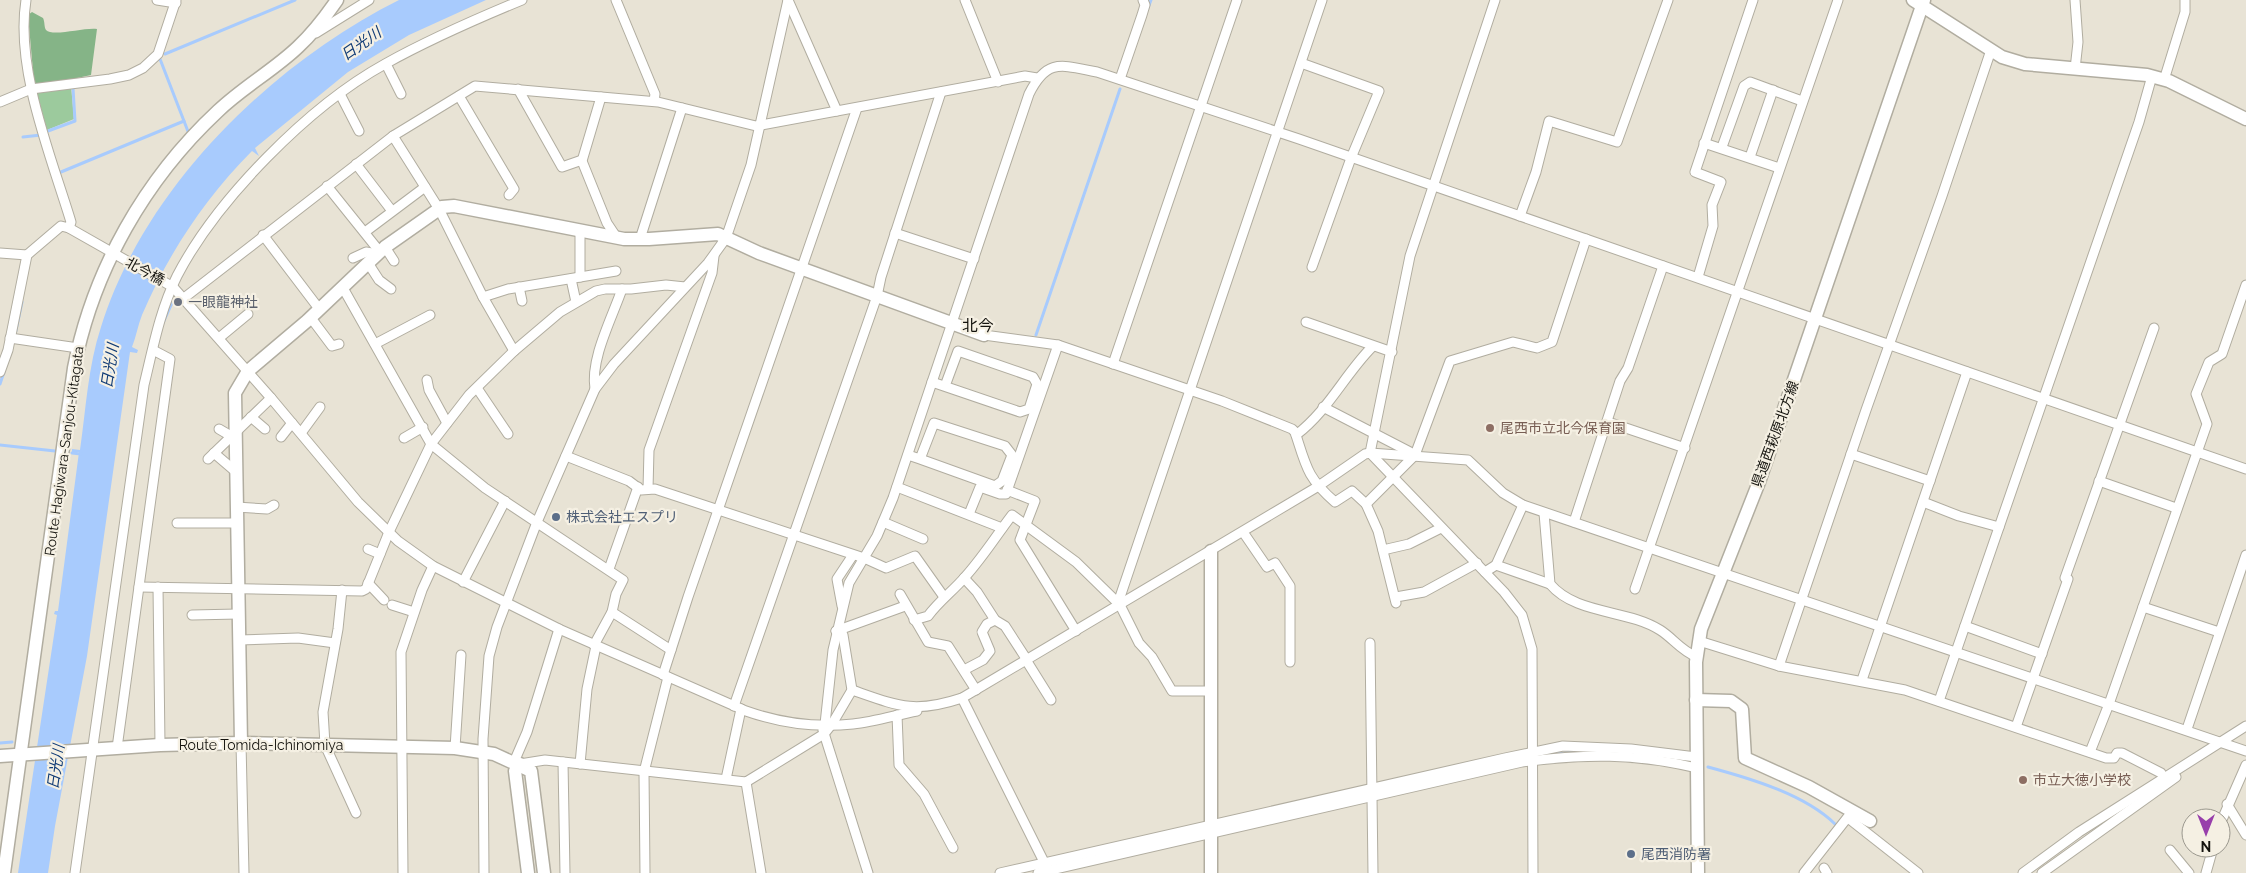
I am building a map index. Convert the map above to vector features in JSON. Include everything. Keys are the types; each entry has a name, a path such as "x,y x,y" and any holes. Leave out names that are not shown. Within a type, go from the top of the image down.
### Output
{"main road":[{"name":"Route Hagiwara-Sanjou-Kitagata","path":"4,873 23,754 78,348 94,295 137,207 171,162 218,111 298,47 337,0"},
{"path":"1919,2 2002,57 2025,64 2158,78 2246,119"},
{"name":"県道西萩原北方線","path":"1698,873 1696,700 1697,657 1701,629 1762,473 1815,319 1919,2"},
{"path":"240,743 233,434 235,393 248,371 315,314 381,251 439,209 454,206 479,209 617,238 640,239 718,234 759,253 984,335"},
{"path":"1211,551 1211,873"},
{"path":"1696,700 1731,701 1742,709 1746,758 1809,787 1850,815 1870,821"},
{"name":"Route Tomida-Ichinomiya","path":"0,756 160,745 240,743 325,744 455,748 494,754 517,763"},
{"path":"528,873 515,771 517,763 531,771 544,873"}],"street":[{"path":"0,372 10,338 27,255 61,226 69,228 72,222 31,89 25,46 26,0"},
{"path":"0,102 31,89 110,79 129,75 143,68 158,54 176,1 157,0"},
{"path":"298,47 320,30 369,0"},
{"path":"75,873 88,750 143,394 163,310 173,287 209,225 263,161 340,94 386,64 522,0"},
{"path":"616,0 655,94 654,101"},
{"path":"788,0 835,109"},
{"path":"484,873 482,753 489,656 506,602 537,522 595,389 614,364 714,255 726,238 751,165 788,0"},
{"path":"964,0 997,79"},
{"path":"1113,364 1237,0"},
{"path":"1119,604 1189,390 1322,0"},
{"path":"1370,453 1410,256 1495,0"},
{"path":"1520,216 1536,172 1549,121 1617,142 1668,0"},
{"path":"1698,277 1713,226 1712,205 1721,182 1695,172 1754,0"},
{"path":"1635,589 1838,0"},
{"path":"2075,0 2078,42 2075,68"},
{"path":"1939,701 2043,399 2158,78 2184,12 2185,0"},
{"path":"1120,79 1145,2"},
{"path":"1779,666 1990,50"},
{"path":"1301,63 1379,91 1351,158 1312,267"},
{"path":"386,64 401,94"},
{"path":"868,873 824,734 836,631 849,583 883,522 897,487 1019,120 1037,78 1043,71 1052,67 1097,72 1120,79 1698,277 1890,346 2246,469"},
{"path":"184,298 393,136 475,86 654,101 756,126 762,122 997,79 1026,76 1037,78"},
{"path":"835,109 857,108 997,79"},
{"path":"1722,147 1744,86 1750,82 1802,101"},
{"path":"518,89 562,167 582,160"},
{"path":"1750,157 1773,90"},
{"path":"726,779 738,708 793,535 877,296 895,233 941,92"},
{"path":"340,94 360,130"},
{"path":"459,96 514,189 509,195"},
{"path":"601,97 582,160 607,223 617,238"},
{"path":"640,239 682,108"},
{"path":"645,873 644,772 671,650 857,108"},
{"path":"393,136 439,209 483,297 514,351"},
{"path":"1704,142 1779,168"},
{"path":"356,164 392,211"},
{"path":"327,186 381,251 394,261"},
{"path":"365,232 424,187"},
{"name":"北今橋","path":"69,228 173,287 248,371 358,502 389,532 433,566 558,629 738,708 783,723 853,724 937,706"},
{"path":"576,302 575,278 580,231"},
{"path":"895,233 974,259"},
{"path":"263,235 315,314 332,346 339,344"},
{"path":"1366,504 1415,455 1450,361 1513,342 1537,348 1552,342 1586,239"},
{"path":"353,258 366,252 381,251"},
{"path":"0,253 27,255"},
{"path":"648,489 649,450 712,273 714,255"},
{"path":"368,263 379,280 391,288"},
{"path":"1574,522 1620,381 1628,368 1664,266"},
{"path":"483,297 519,287 616,271"},
{"path":"139,587 362,591 366,589 389,532 431,444 477,388 514,351 560,312 576,302 605,289 666,285 685,288"},
{"path":"2090,752 2109,704 2176,508 2207,424 2196,394 2209,362 2222,354 2246,285"},
{"path":"519,287 522,301"},
{"path":"343,288 431,444 505,501 624,580 616,594 612,612 595,645 587,688 580,764"},
{"path":"595,389 593,374 597,357 622,289"},
{"path":"219,338 248,314"},
{"path":"375,344 430,315"},
{"path":"1306,322 1372,347 1392,352"},
{"path":"2016,727 2068,579 2065,578 2154,328"},
{"path":"984,335 1058,345 1189,390 1292,429 1296,434 1308,473 1317,487 1335,502 1352,492 1366,504 1378,530 1396,600 1424,592 1477,563"},
{"path":"10,338 78,348"},
{"path":"969,514 980,487 1000,494 1006,494 1058,345"},
{"path":"1296,434 1306,427 1323,408 1350,376 1358,362 1372,347"},
{"path":"117,748 170,359 153,350"},
{"path":"932,382 1020,412 1029,409 1037,384 1033,377 958,351 945,386"},
{"path":"1862,680 1967,372"},
{"path":"427,380 429,390 447,423"},
{"path":"477,388 508,434"},
{"path":"235,471 211,456 271,398"},
{"path":"301,433 320,407"},
{"path":"1323,408 1374,436 1415,455"},
{"path":"251,417 265,429"},
{"path":"1608,422 1685,448"},
{"path":"281,437 292,423"},
{"path":"908,455 995,486 1002,481 1012,455 1005,446 934,423 920,459"},
{"path":"404,438 423,427"},
{"path":"219,429 233,434"},
{"path":"1370,453 1392,478 1477,563 1522,615 1532,649 1533,873"},
{"path":"852,690 897,706 916,708 937,706 962,698 1243,532 1370,453 1468,460 1503,493 1523,505 1955,653 2246,750"},
{"path":"1851,454 1930,481"},
{"path":"566,456 629,481 641,490 655,489 718,509 864,558 886,568 915,556 944,597"},
{"path":"2100,481 2176,508"},
{"path":"610,570 638,487"},
{"path":"897,487 1002,528"},
{"path":"1007,490 1035,501 1027,526 1020,540 1076,630"},
{"path":"463,582 505,501"},
{"path":"1923,502 1959,516 1999,527"},
{"path":"236,508 267,509 274,505"},
{"path":"1485,572 1496,564 1523,505"},
{"path":"1544,512 1550,584"},
{"path":"914,620 928,616 964,578 988,550 1012,515 1076,562 1119,604 1139,644 1152,657 1172,691 1211,691"},
{"path":"883,522 923,539"},
{"path":"177,523 236,523"},
{"path":"1383,550 1408,544 1441,528"},
{"path":"1243,532 1267,567 1275,563 1290,586 1290,662"},
{"path":"368,549 380,554"},
{"path":"842,609 837,579 853,555"},
{"path":"2187,729 2246,555"},
{"path":"1496,564 1550,584 1554,589 1574,601 1661,630 1684,652 1697,657"},
{"path":"403,873 401,652 414,612 433,566"},
{"path":"964,578 977,592 995,620 1005,626 1051,700"},
{"path":"368,583 388,603 414,612"},
{"path":"2237,583 2246,586"},
{"path":"158,587 160,745"},
{"path":"342,590 323,712 325,744 356,813"},
{"path":"900,594 905,606 928,642 948,646 976,690"},
{"path":"836,631 905,606"},
{"path":"2143,607 2219,632"},
{"path":"612,612 671,650"},
{"path":"192,614 238,614"},
{"path":"964,670 983,660 990,651 982,632 987,624 995,620"},
{"path":"1965,626 2042,654"},
{"path":"558,629 517,763 544,760 746,782 824,734"},
{"path":"826,724 852,690 843,635 836,631"},
{"path":"239,640 298,638 335,643"},
{"path":"1699,641 1779,666 1862,680 1905,690 2090,752 2114,758 2117,753 2122,753 2161,774 2164,778"},
{"path":"1370,643 1373,873"},
{"path":"455,748 461,655"},
{"path":"962,698 1047,868"},
{"path":"897,715 899,765 924,794 953,848"},
{"path":"2042,873 2246,726"},
{"path":"2023,873 2079,832 2225,742"},
{"path":"240,743 244,873"},
{"path":"1000,873 1047,868 1372,792 1533,757 1563,746 1586,746 1696,763"},
{"path":"563,762 565,873"},
{"path":"2226,808 2246,765"},
{"path":"746,782 761,873"},
{"path":"2227,804 2246,835"},
{"path":"1804,873 1850,815 1918,873"},
{"path":"2170,850 2189,873"},
{"path":"2206,873 2210,858"},
{"path":"1038,873 1047,868"}],"green space":[{"path":"32,12 43,18 45,29 50,32 97,29 91,75 40,86 34,82 28,15"},
{"path":"71,86 74,119 47,130 37,93 39,90"}],"water":[{"name":"日光川","path":"399,0 486,0 409,35 348,72 255,148 259,156 252,151 203,207 176,249 152,292 142,315 132,347 138,350 137,353 130,352 87,656 48,873 18,873 57,615 54,614 55,611 58,611 79,452 72,452 72,449 80,450 90,372 97,342 121,276 148,226 180,179 218,135 260,95 304,59 351,27"}],"waterway":[{"path":"165,54 295,0"},
{"path":"1148,8 1151,0"},
{"path":"160,59 189,134"},
{"path":"48,131 75,121 73,88"},
{"path":"1036,335 1120,89"},
{"path":"61,172 184,121"},
{"path":"23,137 41,135"},
{"path":"15,335 22,302"},
{"path":"163,323 172,303"},
{"path":"0,384 4,372"},
{"path":"0,445 55,451"},
{"path":"72,453 81,454"},
{"path":"0,743 12,742"},
{"path":"1543,755 1589,751"},
{"path":"1708,767 1775,788 1808,804 1835,824"}],"place":[{"name":"一眼龍神社","path":"178,302"},
{"name":"尾西市立北今保育園","path":"1490,428"},
{"name":"株式会社エスプリ","path":"556,517"},
{"name":"市立大徳小学校","path":"2023,780"},
{"name":"尾西消防署","path":"1631,854"}],"district":[{"name":"北今","path":"978,325"}]}
